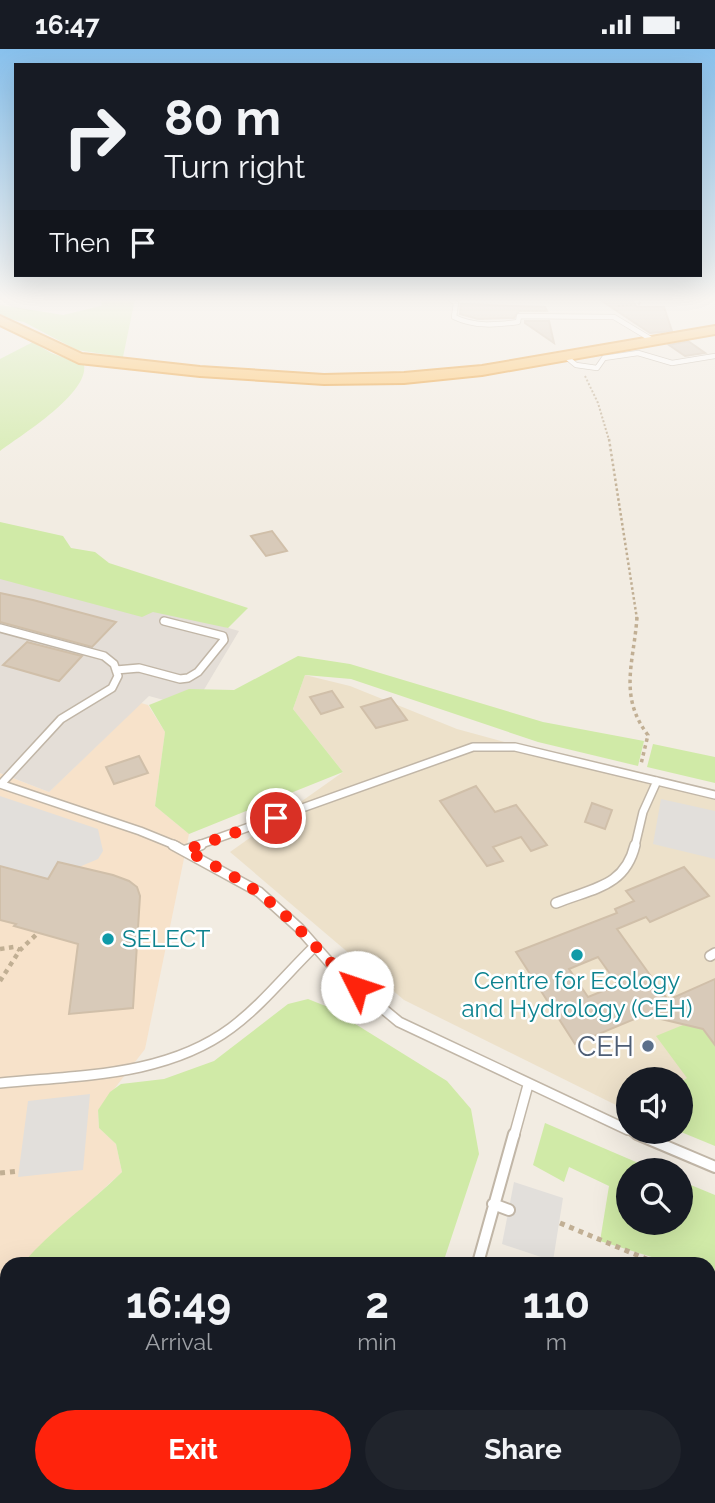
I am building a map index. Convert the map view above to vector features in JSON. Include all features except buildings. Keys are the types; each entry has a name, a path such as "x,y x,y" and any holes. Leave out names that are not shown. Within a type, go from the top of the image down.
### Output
{"highway":[{"path":"173,367 248,374 402,378 495,367"}],"lane":[{"path":"581,367 598,367"},
{"path":"116,670 139,668 180,679 188,678 198,672 224,640 223,636 164,621"},
{"path":"0,628 104,656 114,664 118,676 112,688 61,719 0,784 140,831 186,850 259,893 299,927 336,969 400,1022 616,1124"},
{"path":"186,850 473,747 515,747 715,796"},
{"path":"556,903 620,877 631,861 643,812 657,781"},
{"path":"0,1083 137,1068 194,1050 230,1028 315,946"},
{"path":"480,1257 528,1084"},
{"path":"662,1144 715,1167"},
{"path":"493,1204 509,1210"}],"path":[{"path":"581,367 598,403 612,450 637,615 636,637 629,668 635,716 648,735 638,777"},
{"path":"0,981 20,950 38,933"},
{"path":"0,949 14,947 20,950"},
{"path":"0,1173 19,1171"},
{"path":"559,1223 641,1257"}],"shaded area":[{"path":"0,562 239,631 193,708 149,696 49,792 0,773"},
{"path":"305,675 350,686 457,729 715,800 715,1143 693,1135 693,1067 616,1067 616,1105 404,1000 230,852 343,772 293,709"},
{"path":"141,703 148,705 165,732 155,806 189,834 145,1049 98,1110 99,1128 116,1144 122,1172 30,1257 0,1257 0,773 49,792"},
{"path":"0,796 98,829 103,851 98,859 79,867 58,862 48,879 0,866"},
{"path":"661,799 715,811 715,859 653,844"},
{"path":"90,1094 83,1170 18,1177 28,1101"},
{"path":"514,1182 563,1198 554,1257 541,1257 502,1244"}],"green space":[{"path":"0,367 84,367 83,376 76,389 65,401 0,451"},
{"path":"0,522 63,536 71,548 95,552 109,563 248,608 228,628 153,612 142,617 0,579"},
{"path":"298,656 350,664 543,722 644,741 638,766 538,742 351,679 305,675 293,709 343,772 189,834 155,806 165,732 149,705 189,689 234,690"},
{"path":"653,744 715,757 715,783 647,767"},
{"path":"308,999 328,1007 447,1081 471,1109 479,1154 445,1257 29,1257 122,1172 116,1144 99,1128 98,1110 110,1092 121,1084 164,1079 214,1061 288,1004"},
{"path":"683,1025 703,1029 715,1045 715,1146 693,1137 693,1067 679,1067 656,1036"},
{"path":"545,1123 627,1158 616,1158 616,1235 693,1235 693,1186 715,1195 715,1257 652,1257 600,1241 609,1186 569,1167 564,1182 533,1165"}],"place":[{"name":"SELECT","path":"108,939"},
{"name":"Centre for Ecology and Hydrology (CEH)","path":"577,955"},
{"name":"CEH","path":"648,1046"}],"route":[{"path":"276,818 186,850 259,893 299,927 336,969 357,987"}]}
